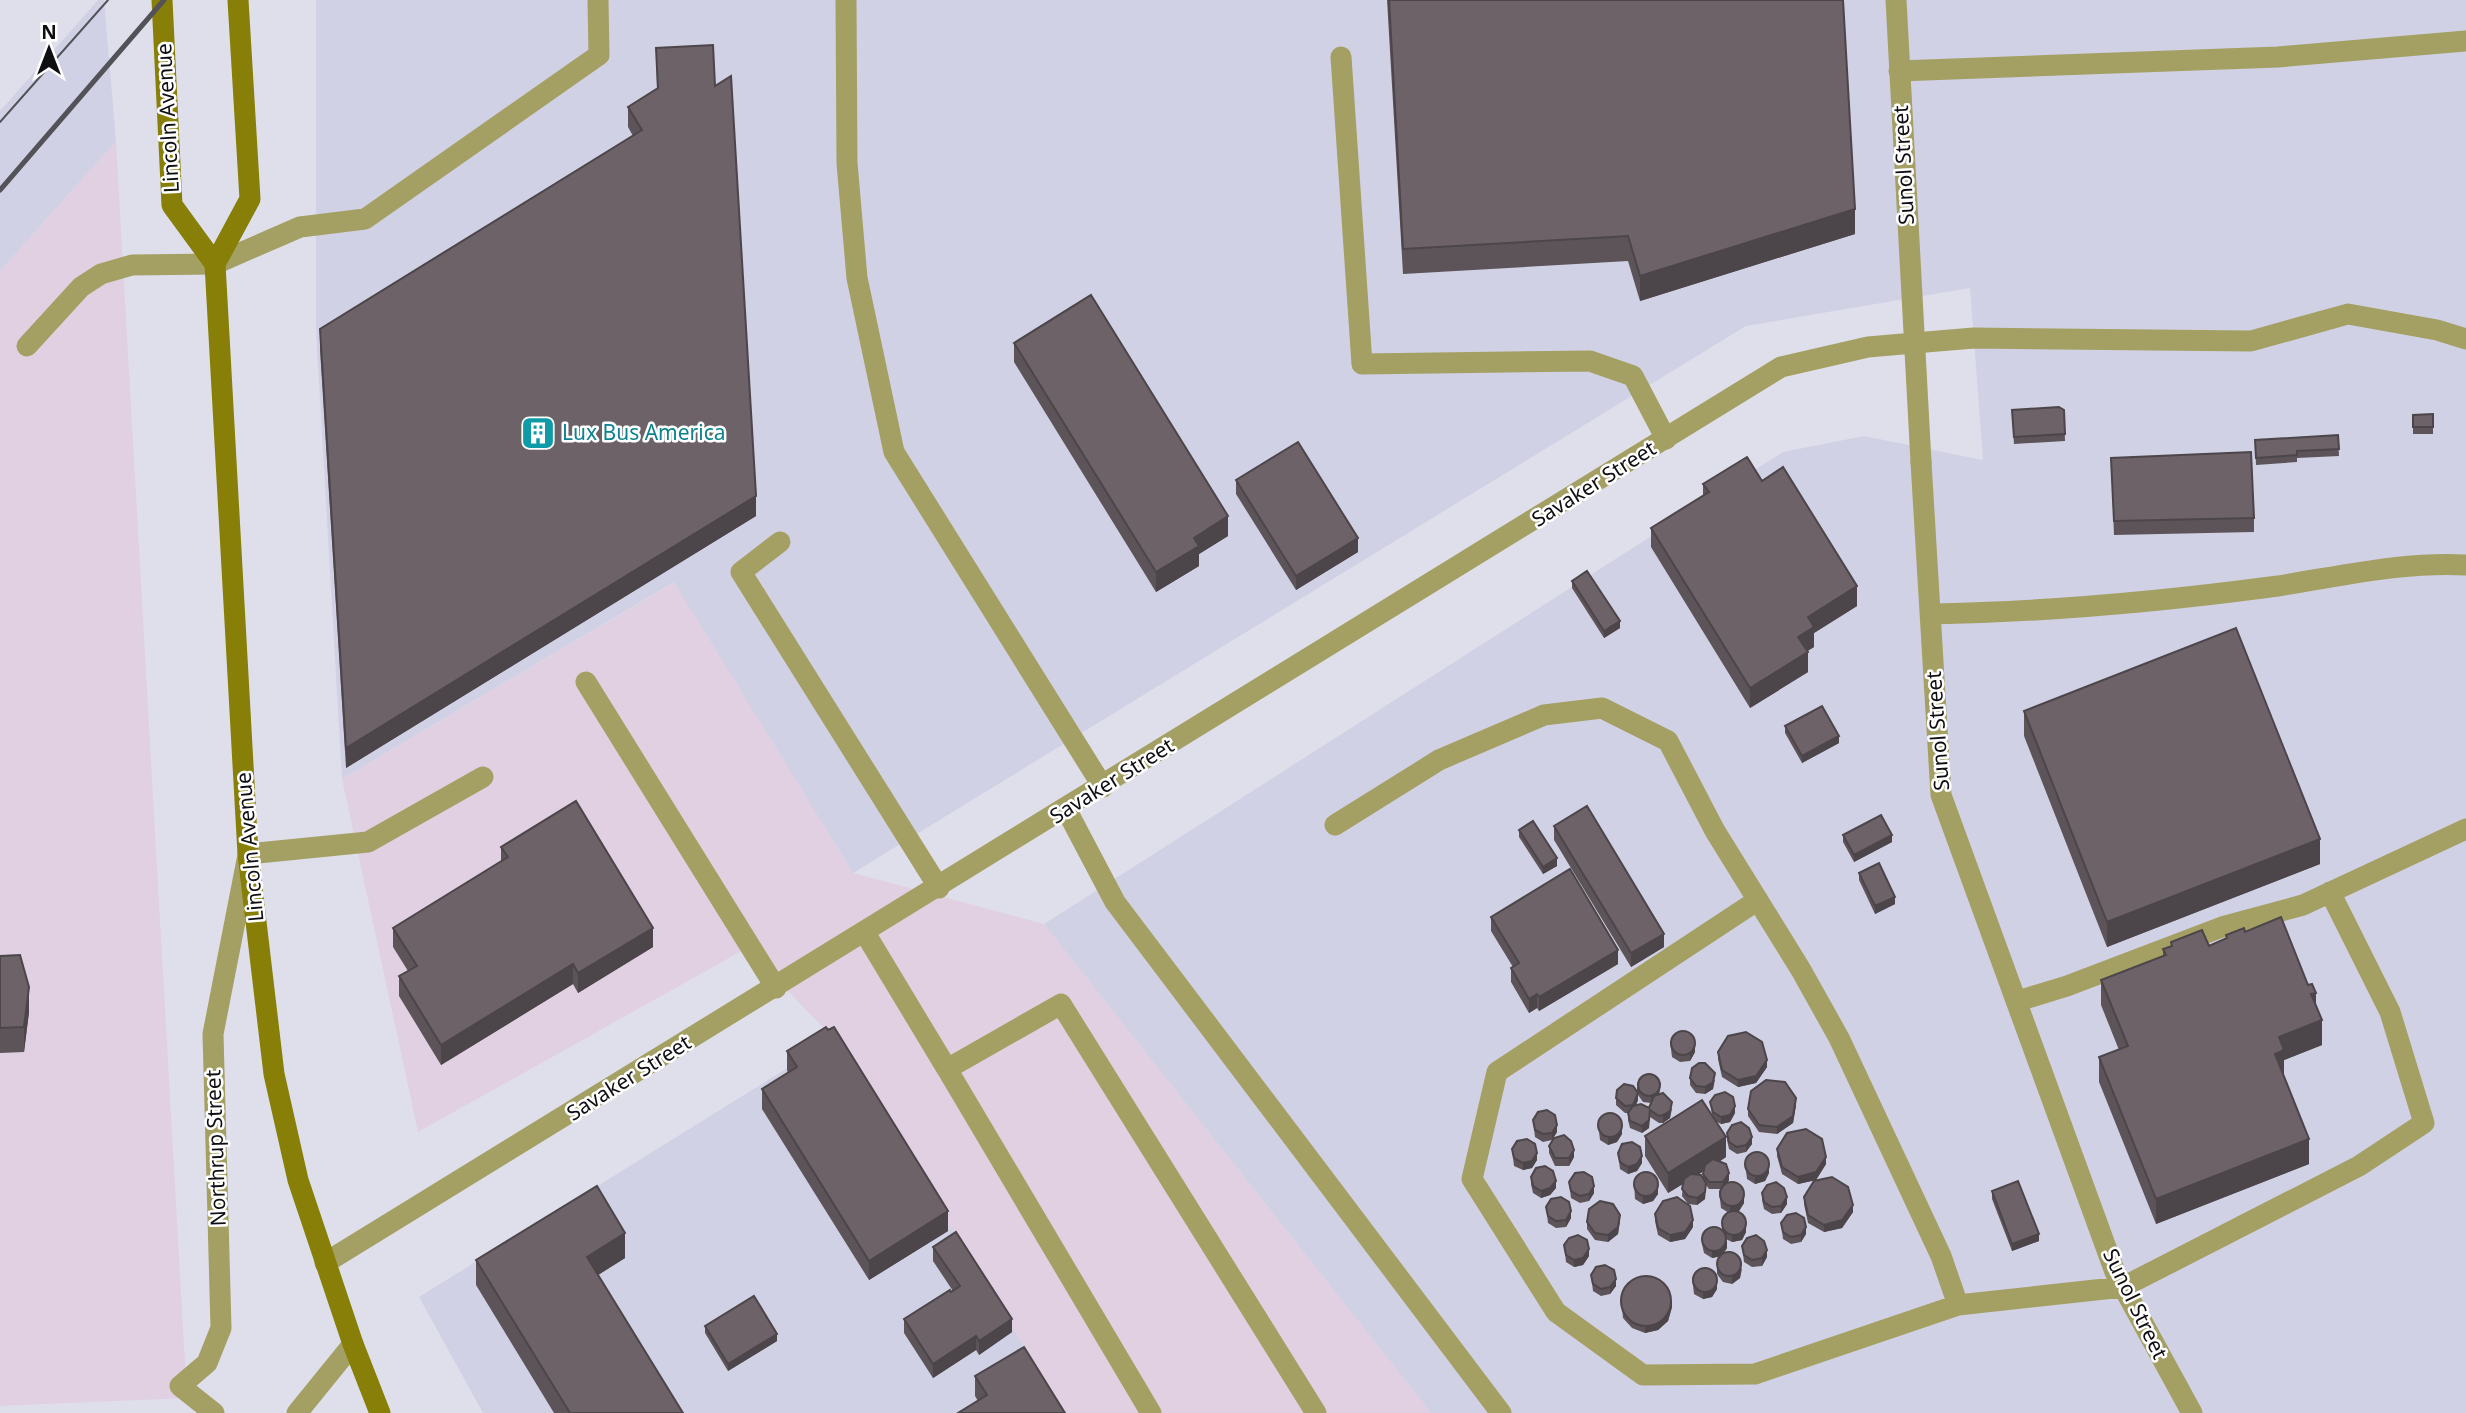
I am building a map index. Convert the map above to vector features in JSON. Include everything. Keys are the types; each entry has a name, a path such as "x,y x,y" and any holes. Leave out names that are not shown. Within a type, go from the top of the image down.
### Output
{"main road":[{"name":"Lincoln Avenue","path":"162,0 172,205 215,264 248,854 274,1074 298,1180 353,1344 380,1413"},
{"path":"215,264 250,199 238,0"}],"street":[{"path":"27,346 81,287 101,274 132,265 215,264 300,227 365,219 599,55 598,0"},
{"path":"846,0 847,163 857,278 894,452 1103,787"},
{"name":"Sunol Street","path":"1896,0 1941,795 2123,1287 2192,1413"},
{"path":"1899,71 2278,57 2466,41"},
{"path":"1341,57 1362,364 1590,361 1633,376 1666,439"},
{"name":"Savaker Street","path":"325,1263 939,888 1781,367 1868,347 1987,338 2251,341 2348,314 2437,330 2466,339"},
{"path":"779,542 741,572 939,888"},
{"path":"1930,614 2068,609 2267,587 2389,570 2466,565"},
{"path":"586,682 776,988"},
{"path":"1335,825 1440,760 1544,715 1602,708 1668,741 1715,831 1839,1038 1941,1256 1958,1305"},
{"path":"248,854 368,842 482,777"},
{"path":"1066,809 1115,902 1501,1413"},
{"path":"2018,1001 2067,986 2222,927 2303,905 2466,829"},
{"name":"Northrup Street","path":"214,1413 180,1386 207,1363 221,1328 213,1034 248,854"},
{"path":"1758,900 1497,1072 1472,1179 1556,1312 1643,1375 1755,1374 1958,1305 2123,1287 2359,1166 2424,1123 2390,1012 2330,892"},
{"path":"865,933 1151,1413"},
{"path":"947,1069 1061,1004 1316,1413"},
{"path":"297,1413 353,1344"}],"shaded area":[{"path":"98,0 104,0 116,141 0,271 0,111"},
{"path":"316,0 2466,0 2466,1413 1431,1413 1044,924 1783,452 1864,436 1983,460 1970,288 1746,326 853,873 674,582 342,779 316,330"},
{"path":"116,141 187,1398 0,1406 0,271"},
{"path":"675,582 853,873 1044,924 1431,1413 1065,1413 834,1039 747,948 418,1132 342,779"},
{"path":"834,1039 1065,1413 483,1413 419,1297"}],"building":[{"path":"1389,0 1843,0 1855,209 1640,276 1628,236 1403,249"},
{"name":"Lux Bus America","path":"713,45 715,86 731,76 756,496 346,748 320,329 642,130 628,107 658,88 656,48"},
{"path":"1091,295 1228,516 1194,538 1199,546 1156,572 1014,343"},
{"path":"2059,407 2064,410 2065,434 2014,437 2012,410"},
{"path":"2433,414 2433,427 2413,427 2413,415"},
{"path":"2338,435 2339,449 2297,451 2297,455 2256,458 2255,440"},
{"path":"1298,442 1358,538 1296,576 1236,480"},
{"path":"2251,452 2254,518 2114,521 2111,458"},
{"path":"1747,457 1762,481 1783,467 1857,586 1808,617 1814,627 1798,637 1808,652 1750,688 1651,528 1709,492 1703,484"},
{"path":"1587,571 1620,621 1604,631 1572,581"},
{"path":"2236,628 2320,839 2107,922 2024,711"},
{"path":"1822,706 1839,736 1802,756 1785,726"},
{"path":"576,801 653,928 578,973 573,964 441,1045 399,976 417,966 393,928 508,857 501,847"},
{"path":"1587,806 1664,934 1631,953 1554,826"},
{"path":"1881,815 1892,835 1854,855 1843,835"},
{"path":"1533,821 1557,858 1543,867 1519,830"},
{"path":"1879,863 1895,897 1875,906 1859,873"},
{"path":"1570,869 1618,950 1539,997 1537,994 1529,999 1511,968 1519,963 1491,917"},
{"path":"2281,917 2308,985 2312,984 2316,993 2311,994 2322,1020 2279,1037 2284,1050 2275,1054 2309,1139 2156,1199 2099,1057 2128,1046 2101,980 2166,955 2163,949 2172,946 2171,942 2202,930 2209,946 2227,938 2226,935 2244,928 2245,932"},
{"path":"20,955 29,987 24,1027 0,1028 0,956"},
{"path":"826,1027 828,1030 834,1027 948,1211 869,1261 762,1089 797,1067 787,1051"},
{"path":"1683,1031 1694,1038 1695,1043 1688,1054 1683,1055 1672,1048 1671,1043 1678,1032"},
{"path":"1746,1032 1762,1042 1767,1060 1756,1076 1738,1080 1722,1070 1718,1052 1728,1036"},
{"path":"1699,1063 1705,1063 1715,1073 1713,1082 1705,1087 1696,1086 1690,1078 1692,1068"},
{"path":"1649,1074 1657,1077 1660,1085 1657,1093 1649,1096 1641,1093 1638,1085 1641,1077"},
{"path":"1766,1080 1785,1082 1796,1098 1793,1116 1777,1127 1759,1125 1748,1109 1751,1091"},
{"path":"1624,1084 1633,1086 1638,1093 1633,1105 1625,1106 1616,1098 1617,1090"},
{"path":"1725,1092 1733,1097 1735,1106 1730,1115 1721,1117 1713,1112 1710,1102 1715,1095"},
{"path":"1663,1093 1672,1102 1670,1111 1659,1116 1650,1110 1649,1120 1642,1126 1630,1121 1628,1113 1633,1106 1641,1104 1649,1108 1654,1096"},
{"path":"1702,1100 1726,1137 1668,1173 1645,1136"},
{"path":"1547,1110 1555,1115 1557,1125 1552,1133 1543,1134 1535,1130 1533,1120 1538,1112"},
{"path":"1610,1113 1621,1120 1622,1125 1615,1136 1610,1137 1599,1130 1598,1125 1605,1114"},
{"path":"1741,1122 1749,1128 1752,1137 1746,1145 1737,1147 1729,1142 1727,1133 1732,1125"},
{"path":"1806,1129 1822,1139 1826,1157 1816,1172 1798,1177 1782,1167 1777,1149 1787,1133"},
{"path":"1564,1135 1571,1141 1574,1150 1569,1158 1555,1158 1549,1146 1554,1138"},
{"path":"1527,1139 1535,1144 1537,1153 1532,1161 1523,1163 1514,1158 1512,1149 1517,1141"},
{"path":"1632,1142 1640,1147 1642,1156 1637,1164 1628,1167 1620,1162 1618,1153 1622,1144"},
{"path":"1757,1152 1768,1159 1769,1164 1762,1175 1757,1176 1746,1169 1745,1164 1752,1153"},
{"path":"1713,1159 1726,1164 1729,1173 1723,1182 1709,1182 1703,1174 1705,1165"},
{"path":"1545,1166 1553,1171 1556,1181 1550,1188 1541,1191 1533,1186 1531,1177 1536,1168"},
{"path":"1584,1172 1592,1177 1594,1186 1589,1194 1580,1196 1571,1191 1569,1182 1575,1173"},
{"path":"1646,1172 1657,1179 1658,1184 1651,1195 1646,1196 1635,1189 1634,1184 1641,1173"},
{"path":"1691,1174 1701,1175 1706,1183 1705,1192 1697,1198 1688,1196 1682,1189 1684,1179"},
{"path":"1832,1177 1848,1187 1853,1205 1842,1220 1824,1225 1808,1215 1804,1197 1814,1181"},
{"path":"2018,1181 2039,1234 2012,1244 1992,1191"},
{"path":"1732,1182 1743,1189 1744,1194 1737,1205 1732,1206 1721,1199 1720,1194 1727,1183"},
{"path":"1776,1182 1784,1188 1787,1197 1781,1206 1772,1207 1764,1202 1762,1193 1767,1185"},
{"path":"597,1186 625,1233 587,1257 683,1413 570,1413 476,1260"},
{"path":"1561,1197 1569,1202 1571,1211 1566,1220 1556,1221 1548,1216 1546,1207 1551,1199"},
{"path":"1677,1197 1690,1206 1693,1220 1685,1232 1670,1235 1658,1228 1655,1214 1663,1201"},
{"path":"1600,1201 1613,1204 1620,1215 1618,1227 1608,1235 1595,1233 1587,1222 1589,1209"},
{"path":"1734,1211 1745,1218 1746,1223 1739,1234 1734,1235 1723,1228 1722,1223 1729,1212"},
{"path":"1796,1213 1804,1218 1806,1227 1801,1235 1791,1237 1783,1232 1781,1223 1787,1215"},
{"path":"1714,1227 1725,1234 1726,1239 1719,1250 1714,1251 1703,1244 1702,1239 1709,1228"},
{"path":"956,1232 1012,1319 979,1341 976,1336 933,1364 904,1319 960,1286 933,1247"},
{"path":"1578,1235 1587,1240 1589,1249 1583,1258 1574,1260 1566,1255 1564,1245 1569,1238"},
{"path":"1756,1235 1764,1241 1767,1250 1762,1258 1752,1260 1744,1255 1742,1246 1747,1238"},
{"path":"1729,1252 1740,1259 1741,1264 1734,1275 1729,1276 1718,1269 1717,1264 1724,1253"},
{"path":"1605,1265 1614,1270 1616,1279 1610,1287 1601,1289 1593,1284 1591,1275 1596,1267"},
{"path":"1705,1268 1716,1275 1717,1280 1710,1291 1705,1292 1694,1285 1693,1280 1700,1269"},
{"path":"1646,1276 1663,1284 1671,1301 1663,1318 1646,1326 1629,1318 1621,1301 1629,1284"},
{"path":"754,1296 777,1334 728,1364 705,1326"},
{"path":"1024,1347 1065,1413 958,1413 987,1395 975,1376"}],"tram line":[{"path":"0,122 108,0"}],"railway":[{"path":"0,190 164,0"}],"place":[{"name":"Lux Bus America","path":"538,433"}]}
